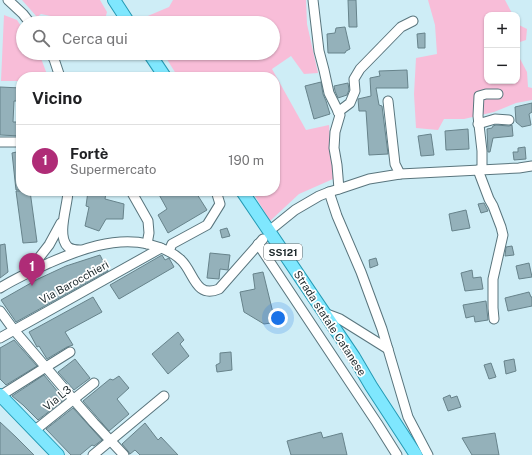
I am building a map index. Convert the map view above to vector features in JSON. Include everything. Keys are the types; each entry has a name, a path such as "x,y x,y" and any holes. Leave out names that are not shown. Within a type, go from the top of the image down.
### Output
{"main road":[{"path":"114,0 124,16"},
{"path":"154,60 162,72"},
{"name":"Strada statale Catanese","path":"245,196 354,357 416,455"},
{"path":"0,396 58,455"}],"street":[{"path":"0,4 3,0"},
{"path":"8,0 25,16"},
{"path":"313,0 319,51 329,93 340,115 335,132 334,148 339,189"},
{"path":"338,112 350,103 355,91 354,79 360,70 401,27 413,21"},
{"path":"54,60 58,72"},
{"path":"494,319 493,279 503,235 480,170 482,151 478,116 479,96 486,94 498,94"},
{"path":"388,102 395,164 400,174"},
{"path":"478,124 495,119 509,120"},
{"path":"0,142 16,142"},
{"path":"274,227 295,210 319,196 369,179 400,174 519,168 532,166"},
{"path":"329,192 337,216 361,272 388,349 408,418 428,455"},
{"path":"61,258 64,252 64,219 68,196"},
{"path":"134,196 148,221 149,233 147,244"},
{"name":"Via Barocchieri","path":"0,338 165,249 207,224 220,204 218,196"},
{"path":"26,273 53,238 64,219"},
{"path":"53,238 59,238 72,249 80,250"},
{"path":"1,286 26,273 80,250 116,242 128,241 165,249 181,260 201,289 205,292 212,292 219,289 260,242 397,455"},
{"path":"0,311 14,330 73,399 124,455"},
{"path":"324,313 340,320 388,349"},
{"path":"0,396 70,352"},
{"name":"Via L3","path":"34,431 94,383"},
{"path":"93,455 164,396"},
{"path":"376,423 389,414"}],"shaded area":[{"path":"22,0 100,0 107,12 106,16 51,16 41,14 36,16"},
{"path":"173,0 306,0 307,24 318,73 304,74 291,56 272,69 274,72 175,72 167,60 280,60 280,16 148,16 169,7"},
{"path":"428,0 505,0 511,12 484,12 484,84 520,84 520,59 527,72 528,87 532,88 532,100 516,103 494,112 464,119 444,119 438,130 416,128 414,94 416,58 437,54 435,25"},
{"path":"4,15 16,20 16,60 42,60 46,72 16,72 16,81 1,81"},
{"path":"520,26 527,29 526,40 520,42"},
{"path":"280,83 306,130 329,125 333,179 299,194 270,221 255,196 280,196"}],"building":[{"path":"348,0 356,0 357,27 349,27"},
{"path":"345,27 350,49 345,53 328,53 327,34 335,33 336,28"},
{"path":"425,33 425,48 418,48 417,34"},
{"path":"407,70 408,88 376,88 379,105 382,106 388,154 369,155 366,111 359,111 358,99 371,96 370,78 380,76 379,71"},
{"path":"321,82 323,94 330,114 314,119 305,86"},
{"path":"348,83 349,90 347,95 338,98 334,86"},
{"path":"0,87 16,88 13,122 16,122 16,136 0,135"},
{"path":"532,103 532,112 529,114 531,125 522,127 516,122 515,107"},
{"path":"496,125 512,125 513,136 493,138 490,152 488,152 487,129"},
{"path":"468,129 469,149 446,150 445,131"},
{"path":"431,134 434,155 421,156 418,136"},
{"path":"525,147 526,159 514,160 513,152 518,152 518,148"},
{"path":"16,152 16,190 12,153"},
{"path":"17,196 31,196 37,242 23,243"},
{"path":"87,196 106,196 105,199 124,204 123,219 106,219 99,231 85,226 89,207 86,206"},
{"path":"160,196 198,196 207,210 168,233 158,215 167,209"},
{"path":"484,203 488,211 481,213 478,204"},
{"path":"466,210 470,228 452,231 449,214"},
{"path":"227,228 230,236 222,238 220,230"},
{"path":"5,244 8,272 0,278 0,245"},
{"path":"512,246 514,255 505,256 506,247"},
{"path":"210,253 230,255 228,270 220,269 219,279 207,278"},
{"path":"100,255 108,271 16,322 1,300 38,279 66,266"},
{"path":"162,255 165,260 169,258 174,267 119,299 110,285"},
{"path":"376,258 378,265 370,268 369,260"},
{"path":"529,263 532,277 519,279 516,266"},
{"path":"472,270 473,278 481,277 483,289 465,291 461,273"},
{"path":"263,272 274,317 270,319 271,323 264,324 244,312 240,292 255,289 253,274"},
{"path":"529,292 532,297 532,306 508,311 505,298"},
{"path":"93,297 102,312 65,332 73,345 47,359 39,346 37,347 29,332"},
{"path":"486,301 488,320 475,322 474,316 466,318 463,305"},
{"path":"178,332 184,340 180,344 189,356 168,374 152,354"},
{"path":"14,340 37,366 6,385 0,379 0,348"},
{"path":"231,352 232,370 217,372 216,365 220,363 220,353"},
{"path":"75,359 90,378 74,390 58,372"},
{"path":"514,359 516,371 506,374 504,361"},
{"path":"491,363 496,377 489,379 484,365"},
{"path":"44,375 65,399 38,420 12,396"},
{"path":"119,376 129,388 117,399 129,414 109,431 83,401 110,379 113,380"},
{"path":"450,395 451,398 457,396 461,407 448,411 443,398"},
{"path":"73,408 102,440 94,446 92,445 80,455 71,455 46,429"},
{"path":"0,422 16,437 34,455 0,455"},
{"path":"145,423 158,440 161,437 178,455 140,455 135,450 130,454 122,444"},
{"path":"321,432 323,438 342,433 347,455 291,455 287,441"},
{"path":"495,433 499,455 472,455 462,438"}],"place":[{"name":"Fortè","path":"32,286"}]}
